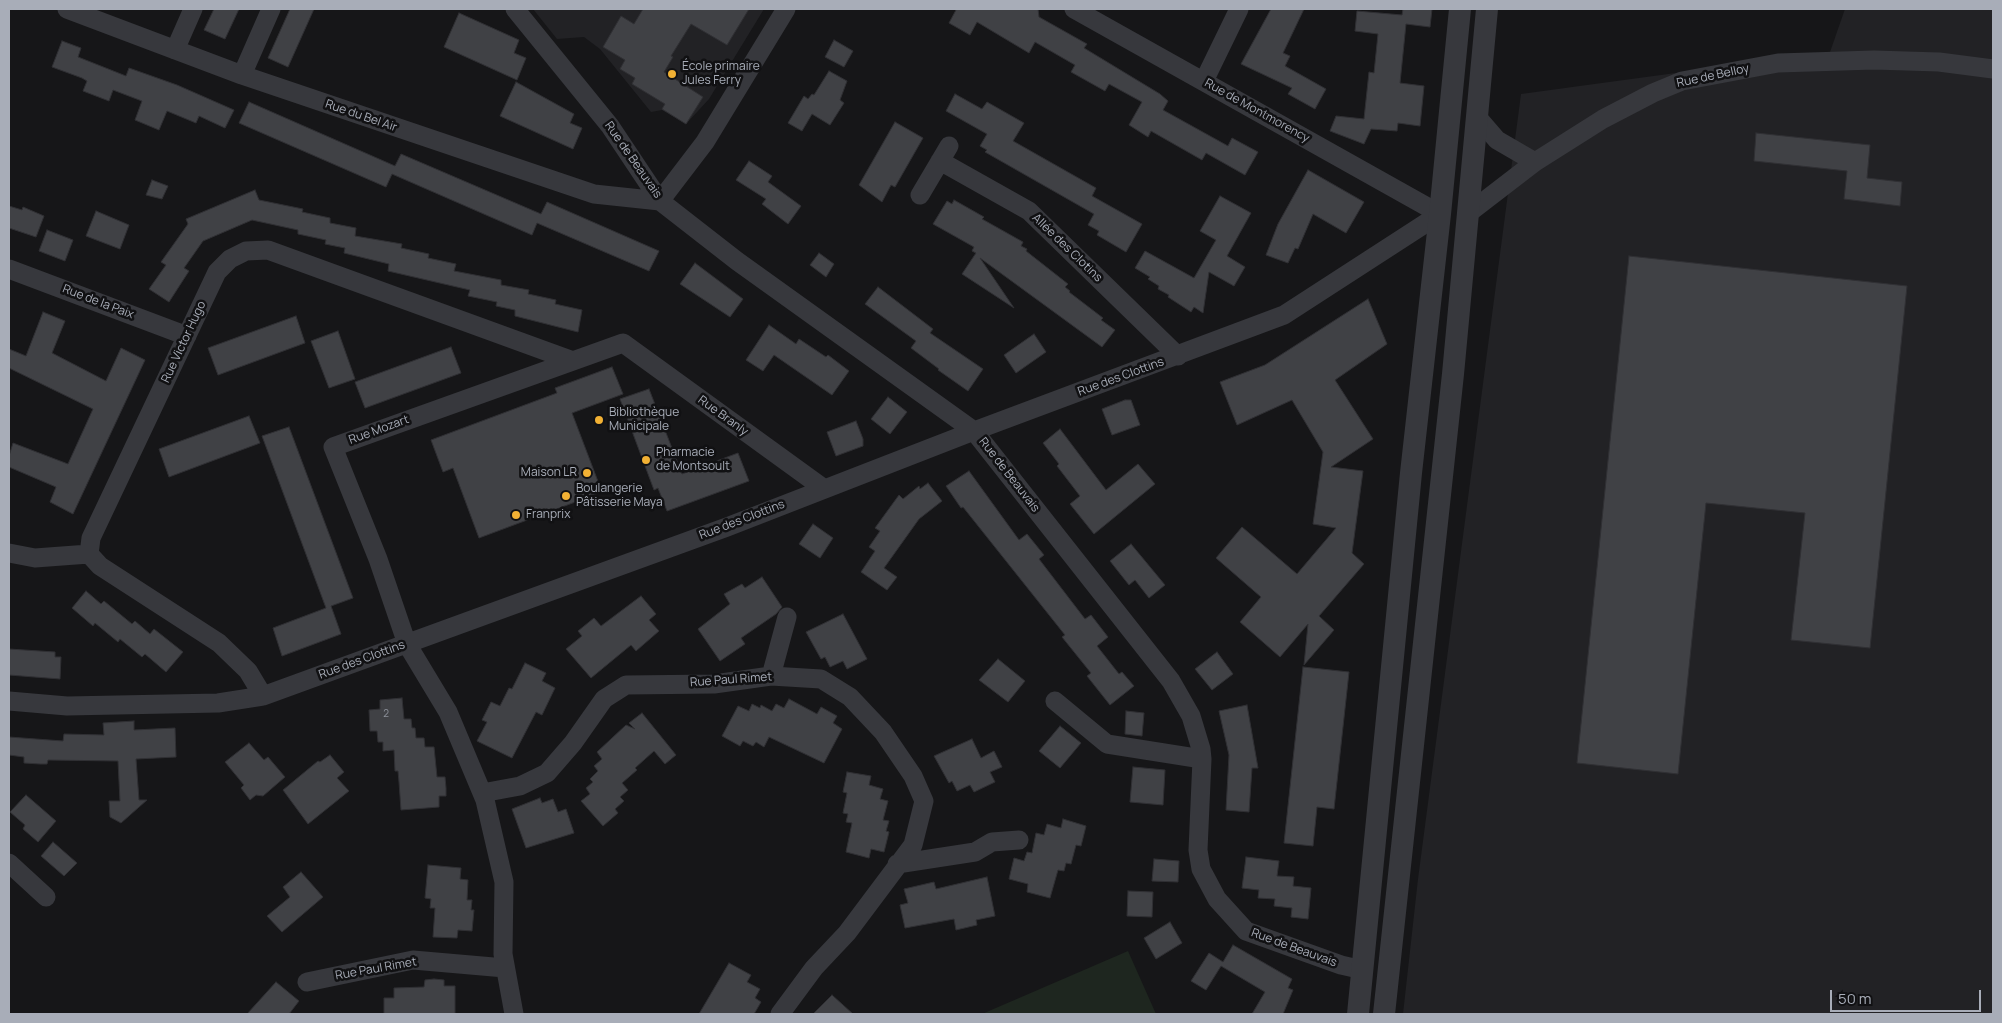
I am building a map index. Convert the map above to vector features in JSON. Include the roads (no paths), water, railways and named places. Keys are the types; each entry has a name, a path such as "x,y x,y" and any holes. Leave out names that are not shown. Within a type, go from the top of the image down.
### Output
{"street":[{"name":"Rue du Bel Air","path":"67,9 242,74 594,194 660,201"},
{"path":"175,50 193,9"},
{"path":"242,74 271,9"},
{"name":"Rue de Beauvais","path":"515,9 610,126 660,201 737,261 974,431 1170,681 1191,716 1201,749 1202,759 1198,850 1202,869 1217,899 1246,930 1341,965 1362,970"},
{"path":"660,201 705,142 786,9"},
{"name":"Rue de Montmorency","path":"1074,9 1440,214"},
{"path":"1204,81 1239,9"},
{"path":"1358,1014 1411,472 1453,94 1460,9"},
{"path":"1384,1014 1470,212 1480,191 1478,118 1487,9"},
{"name":"Rue de Belloy","path":"1480,191 1535,162 1603,119 1653,92 1682,81 1778,63 1874,60 1939,62 1993,70"},
{"path":"1453,94 1459,154 1480,191"},
{"path":"1478,118 1497,140 1535,162"},
{"name":"Allée des Clotins","path":"920,195 944,154 1029,211 1178,356"},
{"name":"Rue des Clottins","path":"9,701 67,706 218,703 263,696 642,556 727,527 823,488 1284,315 1440,214"},
{"name":"Rue Victor Hugo","path":"89,554 91,538 216,272 230,259 246,251 268,250 573,361"},
{"name":"Rue de la Paix","path":"9,269 187,336"},
{"name":"Rue Mozart","path":"407,644 378,559 333,447 623,344"},
{"name":"Rue Branly","path":"623,344 823,488"},
{"path":"9,553 35,558 89,554 100,566 219,643 248,671 263,696"},
{"path":"771,676 787,617"},
{"path":"407,644 448,712 482,793 504,882 503,954 514,1014"},
{"name":"Rue Paul Rimet","path":"482,793 520,786 547,773 573,744 604,700 626,685 714,684 771,676 821,679 850,697 883,732 913,776 924,801 913,845 847,933 814,968 780,1014"},
{"path":"1055,701 1107,744 1202,759"},
{"path":"897,864 975,852 992,842 1019,840"},
{"path":"9,863 46,897"},
{"name":"Rue Paul Rimet","path":"307,982 413,960 505,968"}],"place":[{"name":"École primaire Jules Ferry","path":"672,74"},
{"name":"Bibliothèque Municipale","path":"599,420"},
{"name":"Pharmacie de Montsoult","path":"646,460"},
{"name":"Maison LR","path":"587,473"},
{"name":"Boulangerie Pâtisserie Maya","path":"566,496"},
{"name":"Franprix","path":"516,515"}]}
